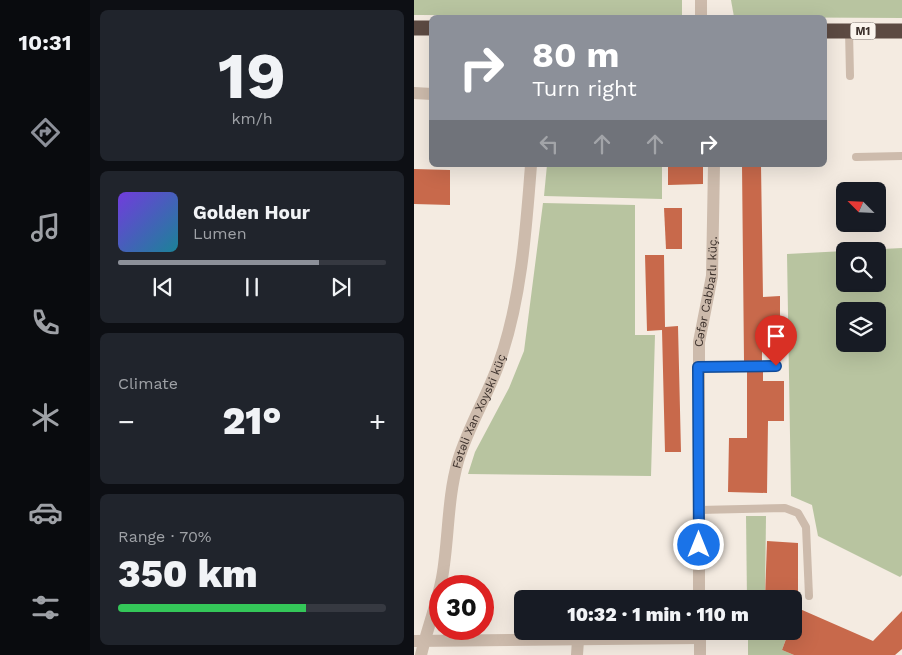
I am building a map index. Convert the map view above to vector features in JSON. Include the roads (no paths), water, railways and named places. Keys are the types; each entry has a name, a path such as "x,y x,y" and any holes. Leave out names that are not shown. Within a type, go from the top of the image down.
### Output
{"highway":[{"path":"414,28 429,28"},
{"name":"M1","path":"827,30 902,30"}],"street":[{"path":"701,0 701,15"},
{"path":"414,93 429,94"},
{"name":"Fətəli Xan Xoyski küç","path":"421,655 419,641 442,576 453,482 458,461 465,439 498,364 508,332 527,214 531,167"},
{"name":"Cəfər Cabbarlı küç.","path":"699,590 698,367 699,342 712,276 714,167"},
{"path":"419,641 578,640 577,655"},
{"path":"700,640 700,655"}],"lane":[{"path":"849,30 850,76"},
{"path":"856,157 902,156"},
{"path":"698,367 776,366"},
{"path":"699,510 785,508 798,513 806,527 809,596"}]}
